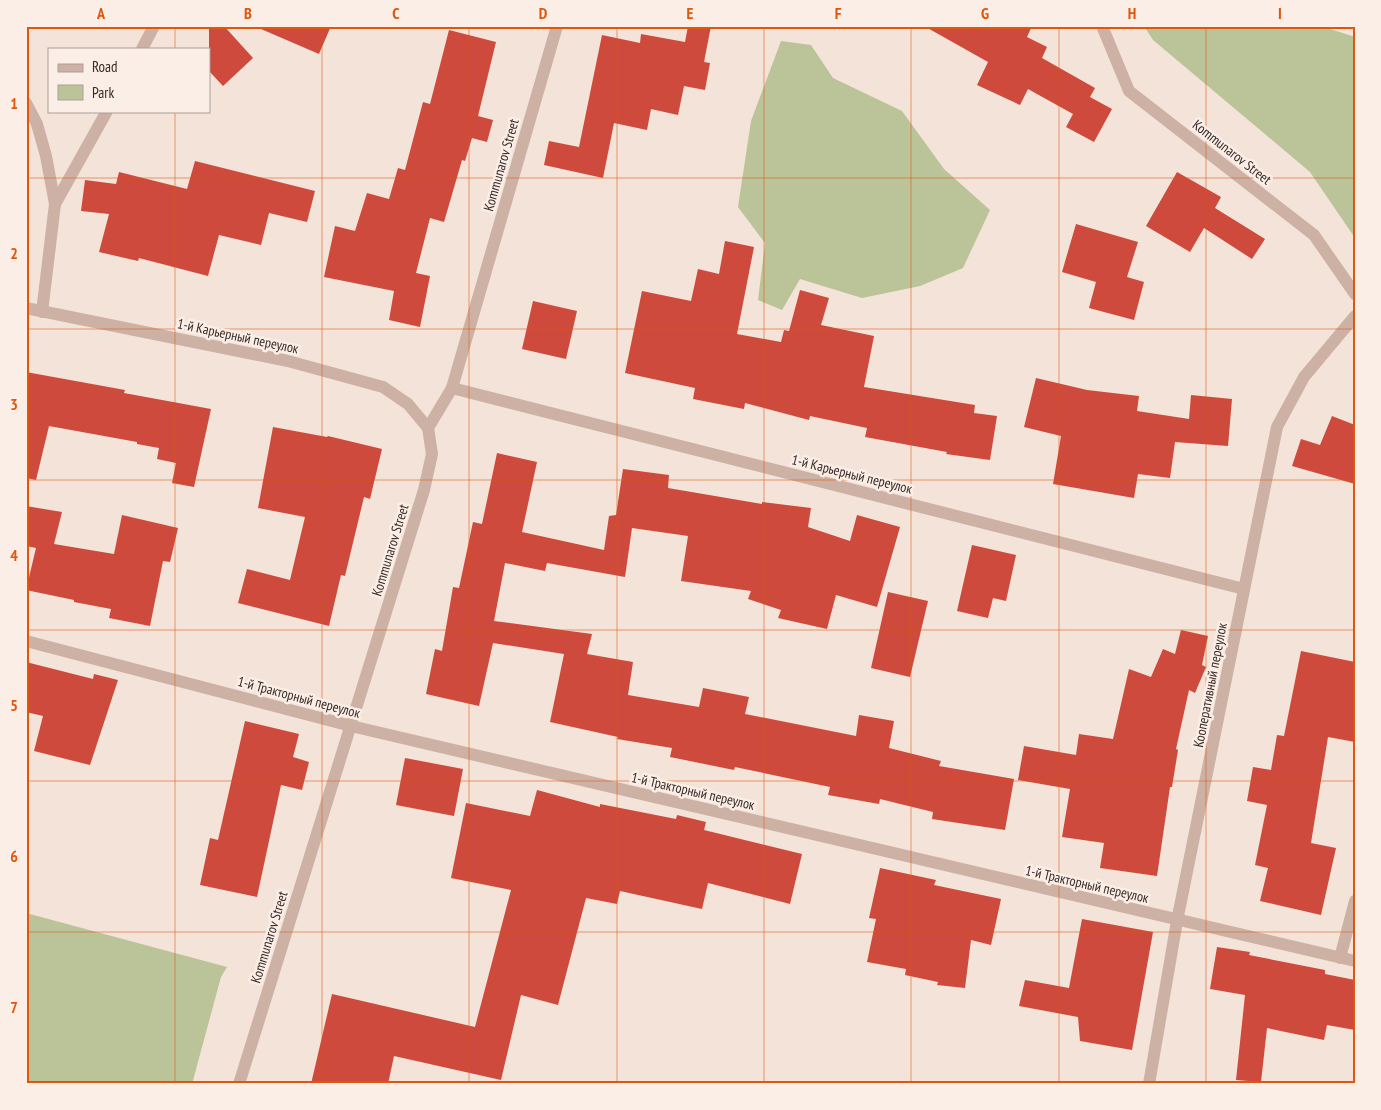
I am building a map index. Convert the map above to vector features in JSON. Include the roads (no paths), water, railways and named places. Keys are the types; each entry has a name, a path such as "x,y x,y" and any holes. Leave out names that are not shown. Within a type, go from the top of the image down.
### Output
{"street":[{"path":"143,48 154,26"},
{"name":"Kommunarov Street","path":"239,1084 424,490 432,454 428,428 452,388 558,26"},
{"name":"Kommunarov Street","path":"1102,26 1130,91 1314,235 1355,294"},
{"path":"26,104 36,124 46,156 55,204 42,312"},
{"path":"55,204 106,112"},
{"name":"1-й Карьерный переулок","path":"26,308 288,361 383,387 408,404 428,428"},
{"name":"Кооперативный переулок","path":"1149,1084 1177,921 1277,427 1304,377 1355,316"},
{"name":"1-й Карьерный переулок","path":"452,388 1244,589"},
{"name":"1-й Тракторный переулок","path":"26,641 351,726 1177,921 1355,961"},
{"path":"1340,958 1355,901"}]}
